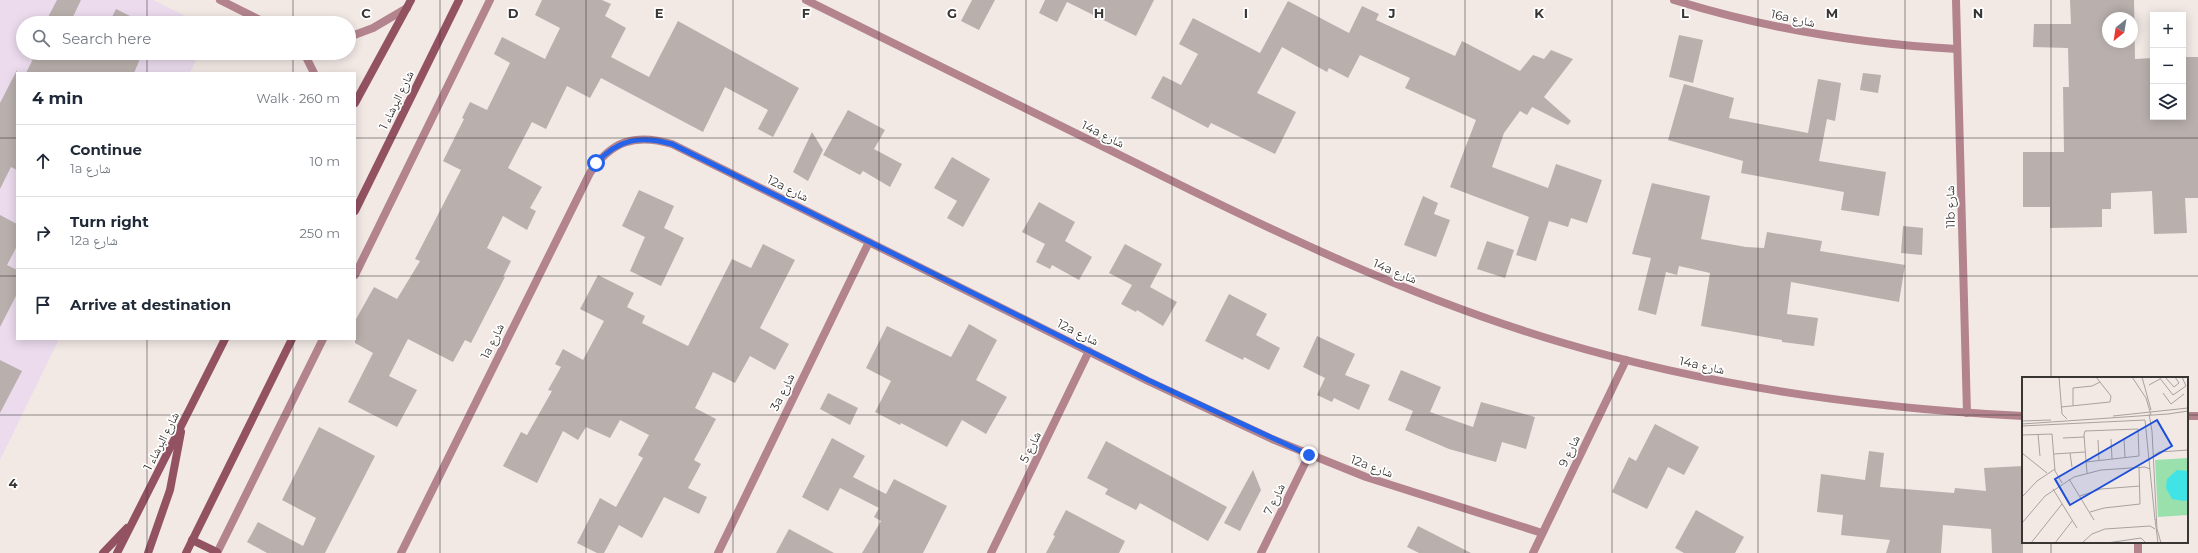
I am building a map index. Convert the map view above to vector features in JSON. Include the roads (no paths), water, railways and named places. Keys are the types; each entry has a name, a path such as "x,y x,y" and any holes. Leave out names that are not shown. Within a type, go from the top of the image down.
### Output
{"street":[{"path":"220,0 254,16"},
{"path":"356,100 411,0"},
{"name":"شارع البرشاء 1","path":"356,209 459,0"},
{"path":"356,273 490,0"},
{"name":"14a شارع","path":"806,0 1221,206 1363,271 1495,321 1626,360 1689,375 1793,394 1882,405 1967,413 2022,416"},
{"name":"16a شارع","path":"1674,0 1767,25 1819,35 1911,47 1958,49"},
{"name":"11b شارع","path":"1956,0 1967,413"},
{"path":"356,34 372,28 407,8"},
{"path":"308,60 314,72"},
{"name":"12a شارع","path":"614,146 636,140 660,141 672,144 1089,351 1229,419 1309,455 1424,497 1542,533"},
{"name":"1a شارع","path":"400,553 584,183 596,163 614,146"},
{"name":"3a شارع","path":"718,553 869,242"},
{"name":"شارع البرشاء 1","path":"117,553 134,522 225,340"},
{"path":"186,553 292,340"},
{"path":"192,540 217,553 323,340"},
{"name":"شارع 5","path":"992,553 1089,351"},
{"name":"شارع 9","path":"1533,553 1626,360"},
{"path":"148,553 170,490 182,426"},
{"name":"شارع 7","path":"1261,553 1309,455"},
{"path":"103,553 134,522"}]}
